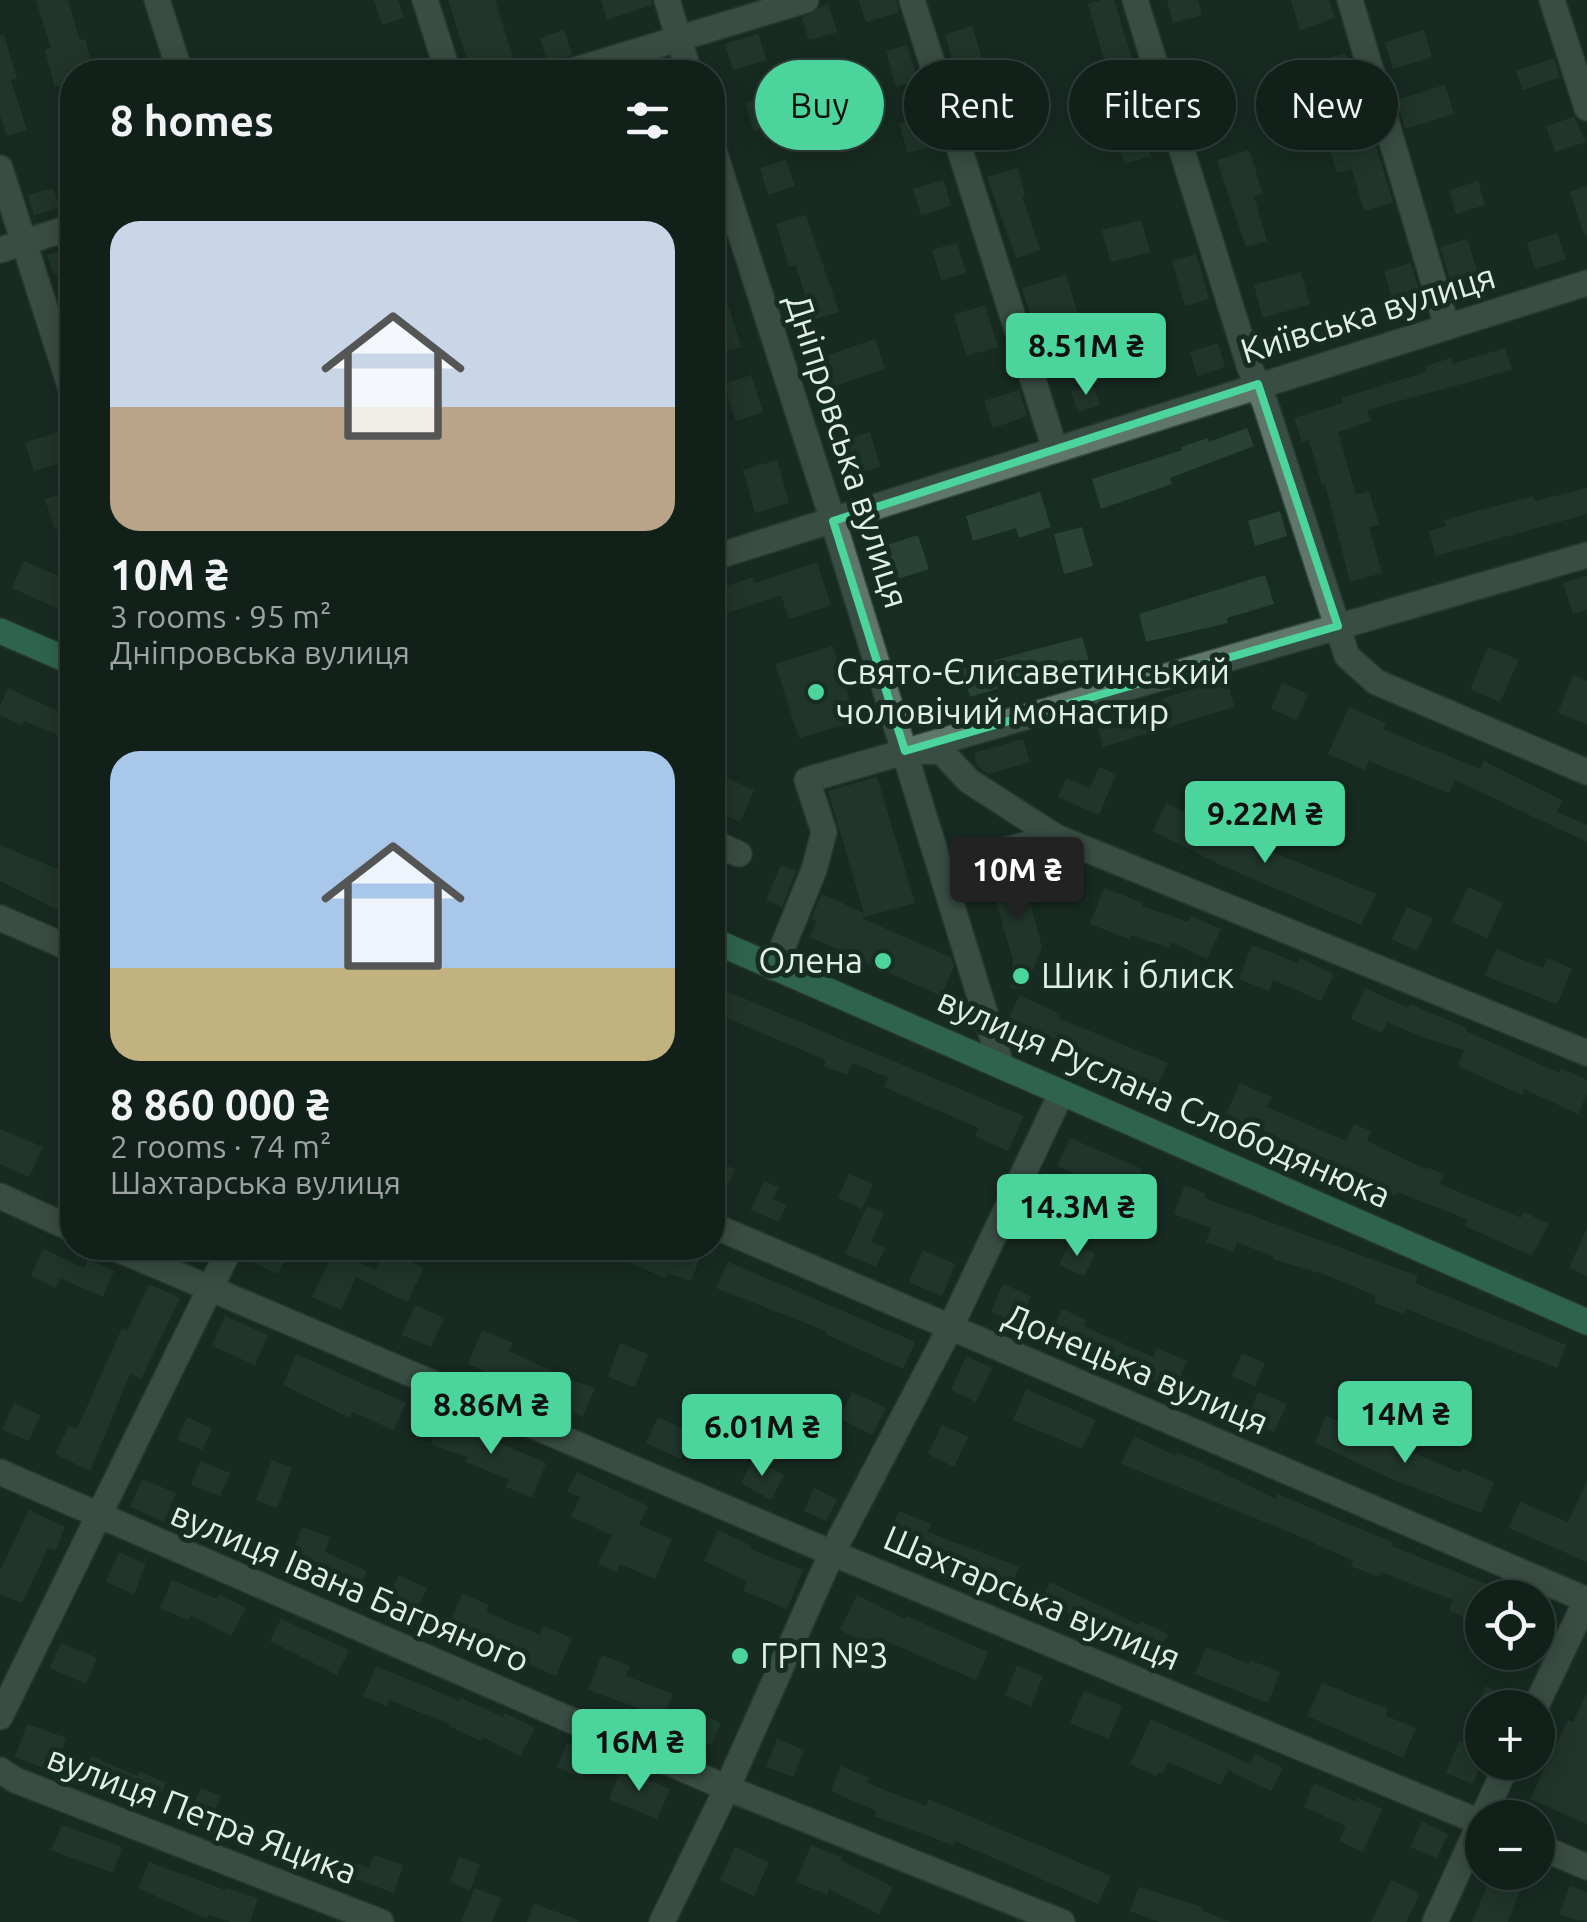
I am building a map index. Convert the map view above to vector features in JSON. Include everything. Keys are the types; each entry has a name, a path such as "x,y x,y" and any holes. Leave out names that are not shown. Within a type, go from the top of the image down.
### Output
{"main road":[{"path":"0,631 60,657"},
{"name":"вулиця Руслана Слободянюка","path":"725,946 1587,1322"}],"street":[{"path":"157,0 176,60"},
{"path":"425,0 444,60"},
{"path":"667,0 686,60"},
{"path":"610,60 806,0"},
{"path":"912,0 1056,449"},
{"path":"1134,0 1346,656 1376,682 1587,772"},
{"path":"1350,0 1447,327"},
{"path":"1552,0 1587,108"},
{"path":"0,168 12,246 60,363"},
{"name":"Дніпровська вулиця","path":"725,185 1002,1065"},
{"path":"12,246 60,231"},
{"name":"Київська вулиця","path":"725,554 1587,283"},
{"path":"774,968 814,870 824,832 808,780 1587,555"},
{"path":"905,751 942,752 969,780 1056,837 1587,1053"},
{"path":"943,872 989,854 1056,837"},
{"path":"725,848 739,854"},
{"path":"0,918 60,944"},
{"path":"662,1922 832,1553 950,1328 1062,1092"},
{"path":"0,1196 60,1223"},
{"name":"Донецька вулиця","path":"725,1231 1587,1599"},
{"name":"Шахтарська вулиця","path":"142,1260 832,1553 1465,1815"},
{"path":"0,1718 224,1260"},
{"name":"вулиця Івана Багряного","path":"0,1472 727,1788 1062,1922"},
{"path":"1544,1690 1587,1599"},
{"name":"вулиця Петра Яцика","path":"0,1770 15,1780 381,1922"},
{"path":"1555,1853 1587,1867"},
{"path":"1436,1922 1465,1858"}],"highlighted area":[{"path":"1258,384 1338,626 905,751 833,521"}],"building":[{"path":"36,0 68,0 91,60 60,60 60,86 55,87 45,50 51,48"},
{"path":"374,0 398,0 404,18 382,25"},
{"path":"448,0 495,0 514,60 467,60"},
{"path":"601,0 651,0 652,5 607,20"},
{"path":"859,0 896,0 899,12 866,22"},
{"path":"1114,0 1132,60 1104,60 1088,4"},
{"path":"1167,0 1198,0 1202,15 1173,23"},
{"path":"1291,0 1329,0 1335,18 1300,30"},
{"path":"828,3 837,32 809,40 802,18"},
{"path":"972,26 982,58 952,60 945,35"},
{"path":"564,30 572,54 562,60 547,60 540,38"},
{"path":"1424,30 1432,57 1398,67 1398,60 1390,60 1385,42"},
{"path":"758,34 767,60 755,60 755,64 733,70 725,44"},
{"path":"0,35 4,35 17,78 11,80 27,130 7,136 0,116"},
{"path":"907,45 912,60 904,60 904,84 896,87 886,51"},
{"path":"1345,53 1347,60 1323,60"},
{"path":"1554,58 1560,77 1523,90 1516,71"},
{"path":"1445,85 1454,114 1405,129 1398,100"},
{"path":"755,99 755,131 754,131 745,103"},
{"path":"1574,117 1586,142 1555,152 1546,126"},
{"path":"1120,150 1149,150 1151,156 1125,164"},
{"path":"1249,150 1263,194 1254,196 1267,241 1246,247 1217,160"},
{"path":"1330,150 1377,150 1393,202 1364,211 1352,169 1337,173"},
{"path":"786,160 795,186 768,195 760,168"},
{"path":"1018,168 1025,195 1022,196 1040,250 1016,258 987,177"},
{"path":"944,180 951,206 921,215 913,189"},
{"path":"1478,181 1485,205 1456,214 1449,190"},
{"path":"1587,186 1587,234 1584,235 1570,192"},
{"path":"53,188 59,208 34,215 28,195"},
{"path":"806,215 839,312 812,320 796,265 789,267 776,224"},
{"path":"1141,220 1150,252 1111,262 1102,230"},
{"path":"1557,233 1566,259 1535,269 1527,243"},
{"path":"1467,239 1478,274 1451,283 1440,247"},
{"path":"957,243 966,273 941,280 932,250"},
{"path":"60,251 60,273 54,275 47,255"},
{"path":"1196,254 1209,299 1185,306 1172,261"},
{"path":"1411,263 1422,301 1395,309 1384,271"},
{"path":"1301,272 1310,304 1263,318 1254,285"},
{"path":"1066,275 1084,335 1040,347 1022,288"},
{"path":"725,295 741,347 725,352"},
{"path":"985,305 998,347 966,356 954,315"},
{"path":"1109,333 1114,351 1080,361 1075,344"},
{"path":"875,339 885,369 832,387 822,357"},
{"path":"1218,343 1225,367 1197,376 1190,352"},
{"path":"1505,348 1512,370 1367,410 1371,421 1338,432 1356,495 1369,491 1379,525 1369,527 1382,573 1350,582 1325,484 1322,485 1309,440 1302,442 1294,418 1343,403 1342,398 1426,372 1425,366 1451,358 1453,364"},
{"path":"751,375 763,412 736,421 725,384"},
{"path":"1093,384 1100,405 1078,412 1071,392"},
{"path":"1019,390 1027,416 993,428 984,401"},
{"path":"1247,428 1254,446 1170,478 1172,484 1101,509 1092,479"},
{"path":"58,432 60,463 34,471 25,443"},
{"path":"870,432 880,467 855,475 845,440"},
{"path":"777,460 789,503 755,513 743,470"},
{"path":"1587,488 1587,514 1436,556 1429,531 1446,526 1444,520 1533,496 1535,501"},
{"path":"1040,492 1051,527 1019,538 1016,528 973,541 966,516"},
{"path":"60,495 60,529 55,530 45,499"},
{"path":"1280,511 1287,536 1255,546 1248,521"},
{"path":"1082,527 1093,566 1064,574 1054,534"},
{"path":"918,535 929,569 895,580 884,546"},
{"path":"24,561 60,577 60,610 12,588"},
{"path":"817,562 831,605 789,619 781,595 725,614 725,587 753,577 755,583"},
{"path":"1265,575 1274,604 1227,618 1228,623 1146,642 1139,614"},
{"path":"1587,576 1587,610 1573,614 1563,583"},
{"path":"1082,637 1089,661 970,697 962,669"},
{"name":"Свято-Єлисаветинський чоловічий монастир","path":"833,646 856,721 799,738 775,664"},
{"path":"1488,647 1519,660 1500,702 1470,689"},
{"path":"1573,675 1587,681 1587,724 1558,713"},
{"path":"1227,678 1234,707 1103,747 1096,720"},
{"path":"1282,683 1308,694 1297,720 1271,709"},
{"path":"8,688 60,712 60,736 0,715"},
{"path":"1349,707 1386,723 1383,729 1480,769 1484,761 1562,800 1557,812 1587,825 1587,842 1455,780 1449,793 1369,761 1365,770 1328,754"},
{"path":"1023,739 1030,762 988,774 977,766 974,753"},
{"path":"1099,767 1116,774 1099,815 1058,797 1066,778 1090,788"},
{"path":"877,777 915,903 861,918 951,957 954,967 941,996 810,937 817,921 811,919 822,894 864,913 828,791"},
{"path":"725,778 754,790 740,822 725,816"},
{"path":"1166,803 1240,839 1376,894 1361,925 1227,868 1153,831"},
{"path":"0,845 60,870 60,911 0,881"},
{"path":"1019,863 1042,947 1025,989 1010,988 1013,961 988,872"},
{"path":"781,865 796,871 782,907 766,900"},
{"path":"1468,887 1503,903 1487,938 1452,922"},
{"path":"1104,888 1143,903 1142,906 1188,922 1191,916 1221,929 1207,959 1172,942 1170,948 1131,935 1129,939 1090,924"},
{"path":"1407,907 1433,918 1417,951 1392,939"},
{"path":"1252,945 1298,963 1300,958 1334,974 1321,1001 1273,980 1269,991 1239,979"},
{"path":"1496,949 1543,968 1548,958 1572,969 1557,1004 1485,976"},
{"path":"1365,988 1467,1028 1466,1031 1559,1073 1561,1068 1587,1080 1587,1093 1578,1114 1524,1089 1522,1095 1458,1066 1464,1050 1387,1022 1382,1033 1351,1019"},
{"path":"725,990 1024,1116 1008,1151 975,1136 979,1128 884,1087 888,1077 852,1063 847,1075 824,1066 826,1060 725,1017"},
{"path":"1020,995 1060,1014 1058,1018 1168,1063 1157,1087 1100,1061 1098,1066 1072,1054 1074,1048 1008,1019"},
{"path":"1240,1083 1272,1097 1267,1107 1346,1141 1354,1124 1371,1131 1367,1141 1444,1174 1440,1184 1521,1218 1524,1212 1549,1224 1532,1256 1465,1226 1467,1219 1397,1192 1395,1196 1371,1184 1373,1179 1309,1152 1307,1158 1279,1145 1281,1139 1226,1114"},
{"path":"0,1129 43,1147 29,1177 0,1164"},
{"path":"1070,1138 1142,1169 1136,1182 1150,1189 1140,1212 1100,1194 1103,1186 1057,1166"},
{"path":"725,1165 735,1169 725,1194"},
{"path":"849,1174 873,1184 862,1209 838,1198"},
{"path":"764,1181 779,1187 773,1199 786,1205 779,1222 751,1210"},
{"path":"1185,1185 1205,1193 1204,1198 1418,1276 1415,1283 1566,1345 1557,1368 1406,1309 1404,1314 1374,1303 1376,1296 1237,1242 1234,1252 1206,1242 1211,1228 1174,1214"},
{"path":"867,1206 884,1213 871,1242 885,1248 876,1267 845,1254"},
{"path":"1587,1228 1587,1276 1569,1268"},
{"path":"1070,1242 1095,1254 1084,1276 1059,1265"},
{"path":"43,1249 84,1268 90,1260 114,1271 103,1297 60,1278 56,1288 31,1276"},
{"path":"923,1250 955,1264 942,1296 909,1282"},
{"path":"253,1260 284,1260 278,1274"},
{"path":"330,1260 353,1260 375,1270 380,1260 407,1260 424,1268 407,1302 356,1277 341,1310 312,1297"},
{"path":"699,1260 691,1281 668,1273 666,1278 630,1263"},
{"path":"728,1262 915,1342 903,1369 825,1334 826,1331 716,1288"},
{"path":"149,1284 180,1298 141,1379 130,1374 90,1471 55,1454 69,1426 77,1429 122,1328 127,1331"},
{"path":"1003,1284 1031,1296 1019,1324 991,1312"},
{"path":"415,1305 444,1318 431,1347 402,1335"},
{"path":"1062,1309 1086,1320 1083,1326 1153,1357 1157,1348 1187,1361 1175,1390 1048,1338"},
{"path":"225,1316 268,1335 255,1365 212,1346"},
{"path":"482,1330 513,1343 509,1351 595,1388 583,1417 468,1364"},
{"path":"620,1343 648,1354 635,1387 608,1377"},
{"path":"1242,1353 1265,1363 1255,1386 1232,1376"},
{"path":"296,1354 406,1403 394,1430 352,1412 350,1418 283,1385"},
{"path":"966,1356 992,1368 976,1402 951,1390"},
{"path":"1026,1389 1096,1420 1082,1449 1013,1420"},
{"path":"852,1392 886,1408 872,1435 839,1418"},
{"path":"1258,1392 1287,1404 1274,1432 1246,1420"},
{"path":"14,1403 40,1415 29,1441 2,1430"},
{"path":"1326,1416 1461,1473 1463,1469 1494,1482 1481,1513 1392,1479 1315,1443"},
{"path":"187,1417 212,1429 202,1450 177,1439"},
{"path":"658,1417 693,1433 681,1459 646,1443"},
{"path":"441,1418 546,1463 532,1498 506,1487 509,1479 431,1444"},
{"path":"942,1425 968,1437 954,1467 928,1454"},
{"path":"1134,1436 1276,1499 1277,1494 1394,1543 1392,1546 1476,1580 1465,1580 1465,1618 1449,1611 1453,1600 1381,1572 1379,1577 1351,1566 1353,1561 1292,1533 1121,1464"},
{"path":"754,1458 784,1475 771,1500 741,1483"},
{"path":"272,1460 292,1468 277,1508 256,1500"},
{"path":"200,1461 230,1473 220,1496 191,1485"},
{"path":"577,1472 648,1506 639,1525 672,1539 655,1579 620,1564 616,1572 598,1564 612,1535 571,1517 580,1497 567,1492"},
{"path":"142,1479 176,1493 164,1522 130,1507"},
{"path":"1587,1481 1587,1562 1509,1528 1520,1502 1568,1522"},
{"path":"814,1488 837,1499 826,1521 804,1511"},
{"path":"29,1510 65,1527 55,1551 48,1548 22,1603 0,1594 0,1571"},
{"path":"899,1511 931,1524 928,1532 1019,1567 1009,1593 886,1542"},
{"path":"302,1527 330,1537 325,1552 367,1571 355,1597 329,1586 333,1579 289,1563"},
{"path":"718,1530 752,1546 750,1549 803,1570 787,1609 743,1591 747,1581 704,1561"},
{"path":"119,1552 146,1564 134,1594 106,1582"},
{"path":"399,1575 427,1588 414,1615 386,1602"},
{"path":"172,1580 217,1599 219,1594 246,1608 231,1636 191,1615 189,1620 160,1608"},
{"path":"1050,1582 1139,1625 1140,1621 1168,1634 1158,1656 1116,1636 1113,1642 1080,1627 1083,1619 1042,1603"},
{"path":"462,1594 489,1605 486,1612 540,1635 543,1626 572,1638 556,1676 448,1628"},
{"path":"857,1595 988,1652 976,1680 884,1640 879,1649 840,1630"},
{"path":"281,1619 349,1650 337,1675 270,1641"},
{"path":"61,1643 97,1658 86,1684 50,1668"},
{"path":"1206,1647 1280,1672 1268,1703 1195,1674"},
{"path":"602,1655 630,1666 626,1676 673,1694 664,1717 588,1690"},
{"path":"376,1666 503,1717 505,1713 535,1728 520,1756 389,1700 387,1706 363,1696"},
{"path":"1017,1666 1043,1676 1031,1706 1005,1695"},
{"path":"1322,1683 1388,1709 1386,1716 1416,1728 1403,1758 1307,1716"},
{"path":"1084,1691 1122,1706 1109,1739 1070,1723"},
{"path":"1587,1693 1587,1824 1555,1810 1555,1800 1530,1799 1539,1780 1555,1780 1555,1747 1568,1720 1573,1722"},
{"path":"700,1714 721,1723 711,1745 691,1737"},
{"path":"1151,1719 1250,1764 1255,1754 1283,1768 1271,1791 1228,1770 1221,1785 1168,1762 1162,1774 1158,1772 1156,1776 1130,1764"},
{"path":"27,1724 66,1738 54,1772 15,1757"},
{"path":"777,1739 804,1750 793,1777 766,1767"},
{"path":"1459,1741 1465,1743 1465,1780 1474,1780 1473,1784 1446,1773"},
{"path":"567,1743 593,1753 582,1778 557,1767"},
{"path":"92,1756 137,1776 139,1771 166,1783 153,1813 81,1782"},
{"path":"841,1766 869,1778 867,1783 926,1806 929,1799 1111,1876 1098,1904 955,1841 953,1845 874,1816 876,1811 831,1791"},
{"path":"621,1768 670,1789 657,1819 609,1799"},
{"path":"1314,1783 1382,1809 1363,1852 1339,1841 1346,1826 1304,1807"},
{"path":"201,1788 221,1796 206,1831 186,1822"},
{"path":"1422,1822 1448,1834 1437,1858 1410,1847"},
{"path":"62,1825 122,1847 113,1873 51,1850"},
{"path":"811,1845 842,1857 840,1860 893,1887 879,1914 829,1889 827,1894 796,1882"},
{"path":"735,1847 769,1862 754,1896 720,1880"},
{"path":"323,1851 369,1868 374,1855 403,1865 394,1893 347,1876 343,1887 314,1876"},
{"path":"459,1857 480,1865 470,1890 450,1882"},
{"path":"149,1862 258,1898 250,1922 231,1922 208,1915 207,1919 138,1888"},
{"path":"1391,1880 1420,1894 1406,1922 1371,1922"},
{"path":"1570,1886 1587,1892 1587,1922 1559,1915"},
{"path":"1139,1887 1202,1907 1201,1910 1230,1922 1159,1922 1130,1911"},
{"path":"475,1888 501,1898 492,1922 461,1922"},
{"path":"1485,1890 1520,1890 1508,1922 1472,1922"},
{"path":"534,1904 579,1920 527,1922"}],"place":[{"name":"Свято-Єлисаветинський чоловічий монастир","path":"816,692"},
{"name":"Олена","path":"883,961"},
{"name":"Шик і блиск","path":"1021,976"},
{"name":"ГРП №3","path":"740,1656"}]}
